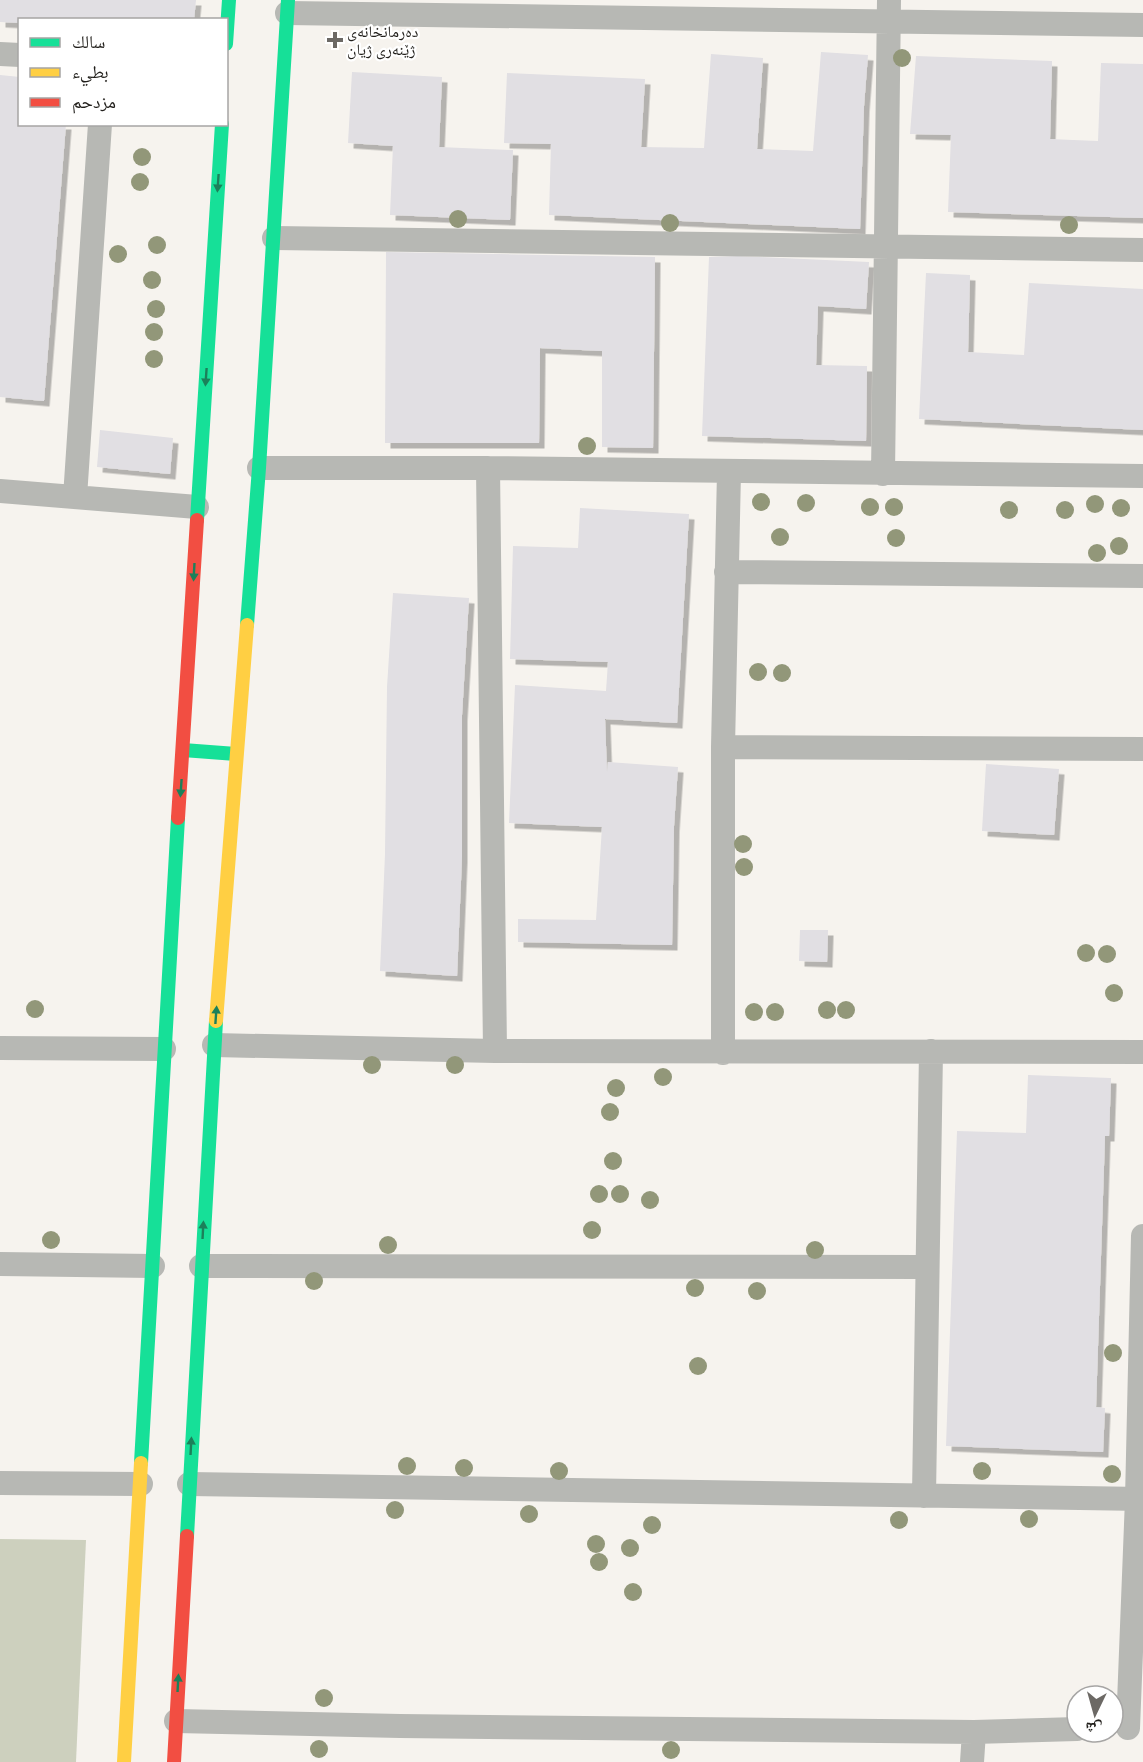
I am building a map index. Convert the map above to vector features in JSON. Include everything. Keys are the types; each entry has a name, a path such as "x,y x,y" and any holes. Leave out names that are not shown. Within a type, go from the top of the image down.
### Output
{"street":[{"path":"228,18 229,0"},
{"path":"174,1762 214,1045 259,468 288,6 889,11 1143,25"},
{"path":"883,474 889,11"},
{"path":"0,54 18,55"},
{"path":"75,497 100,126"},
{"path":"124,1762 197,507 222,126"},
{"path":"274,238 1143,250"},
{"path":"259,468 488,468 1143,476"},
{"path":"488,468 495,1051"},
{"path":"723,1053 723,747 729,472"},
{"path":"0,491 197,507"},
{"path":"726,572 1143,576"},
{"path":"723,747 1143,749"},
{"path":"183,750 236,754"},
{"path":"214,1045 723,1053 1143,1052"},
{"path":"0,1048 165,1049"},
{"path":"924,1496 931,1051"},
{"path":"1128,1728 1140,1499 1143,1236"},
{"path":"0,1264 153,1266"},
{"path":"201,1266 927,1267"},
{"path":"0,1483 141,1484"},
{"path":"189,1484 1140,1499"},
{"path":"176,1721 974,1732 1065,1729"},
{"path":"972,1762 974,1732"}],"green space":[{"path":"0,1539 86,1540 76,1762 0,1762"}],"building":[{"path":"0,0 196,0 194,18 18,18 18,23 0,22"},
{"path":"821,52 868,55 860,229 549,215 551,144 504,143 507,73 645,79 641,147 704,148 711,54 763,58 757,149 813,151"},
{"path":"916,56 1052,61 1050,139 1098,141 1101,63 1143,64 1143,218 948,212 951,135 910,134"},
{"path":"352,72 442,77 439,147 513,150 510,220 390,215 393,146 348,143"},
{"path":"0,75 18,77 18,126 66,126 44,401 0,397"},
{"path":"386,252 655,257 653,448 602,447 602,351 540,348 539,443 385,443"},
{"path":"738,256 869,262 866,309 818,306 816,365 867,366 866,441 702,436 709,257"},
{"path":"926,273 970,275 968,352 1024,355 1029,283 1143,289 1143,430 919,419"},
{"path":"100,430 173,438 170,474 97,467"},
{"path":"580,508 689,514 677,723 605,719 607,772 608,762 678,767 674,826 672,945 518,942 518,919 596,920 602,827 509,823 515,685 606,691 608,662 510,659 513,546 578,548"},
{"path":"393,593 469,598 462,715 462,857 457,976 380,971 385,854 387,687"},
{"path":"986,764 1059,769 1054,835 982,831"},
{"path":"800,930 828,930 827,962 799,961"},
{"path":"1028,1075 1111,1078 1109,1136 1105,1136 1096,1407 1105,1408 1103,1452 946,1446 957,1131 1026,1133"}],"traffic: fast":[{"path":"228,18 229,0"},
{"path":"247,625 288,0"},
{"path":"197,520 222,126"},
{"path":"183,750 236,754"},
{"path":"141,1463 178,818"},
{"path":"187,1536 216,1021"}],"traffic: slow":[{"path":"216,1021 247,625"},
{"path":"124,1762 141,1463"}],"traffic: jam":[{"path":"178,818 197,520"},
{"path":"174,1762 187,1536"}],"place":[{"name":"دەرمانخانەی ژێنەری ژیان","path":"335,40"}]}
